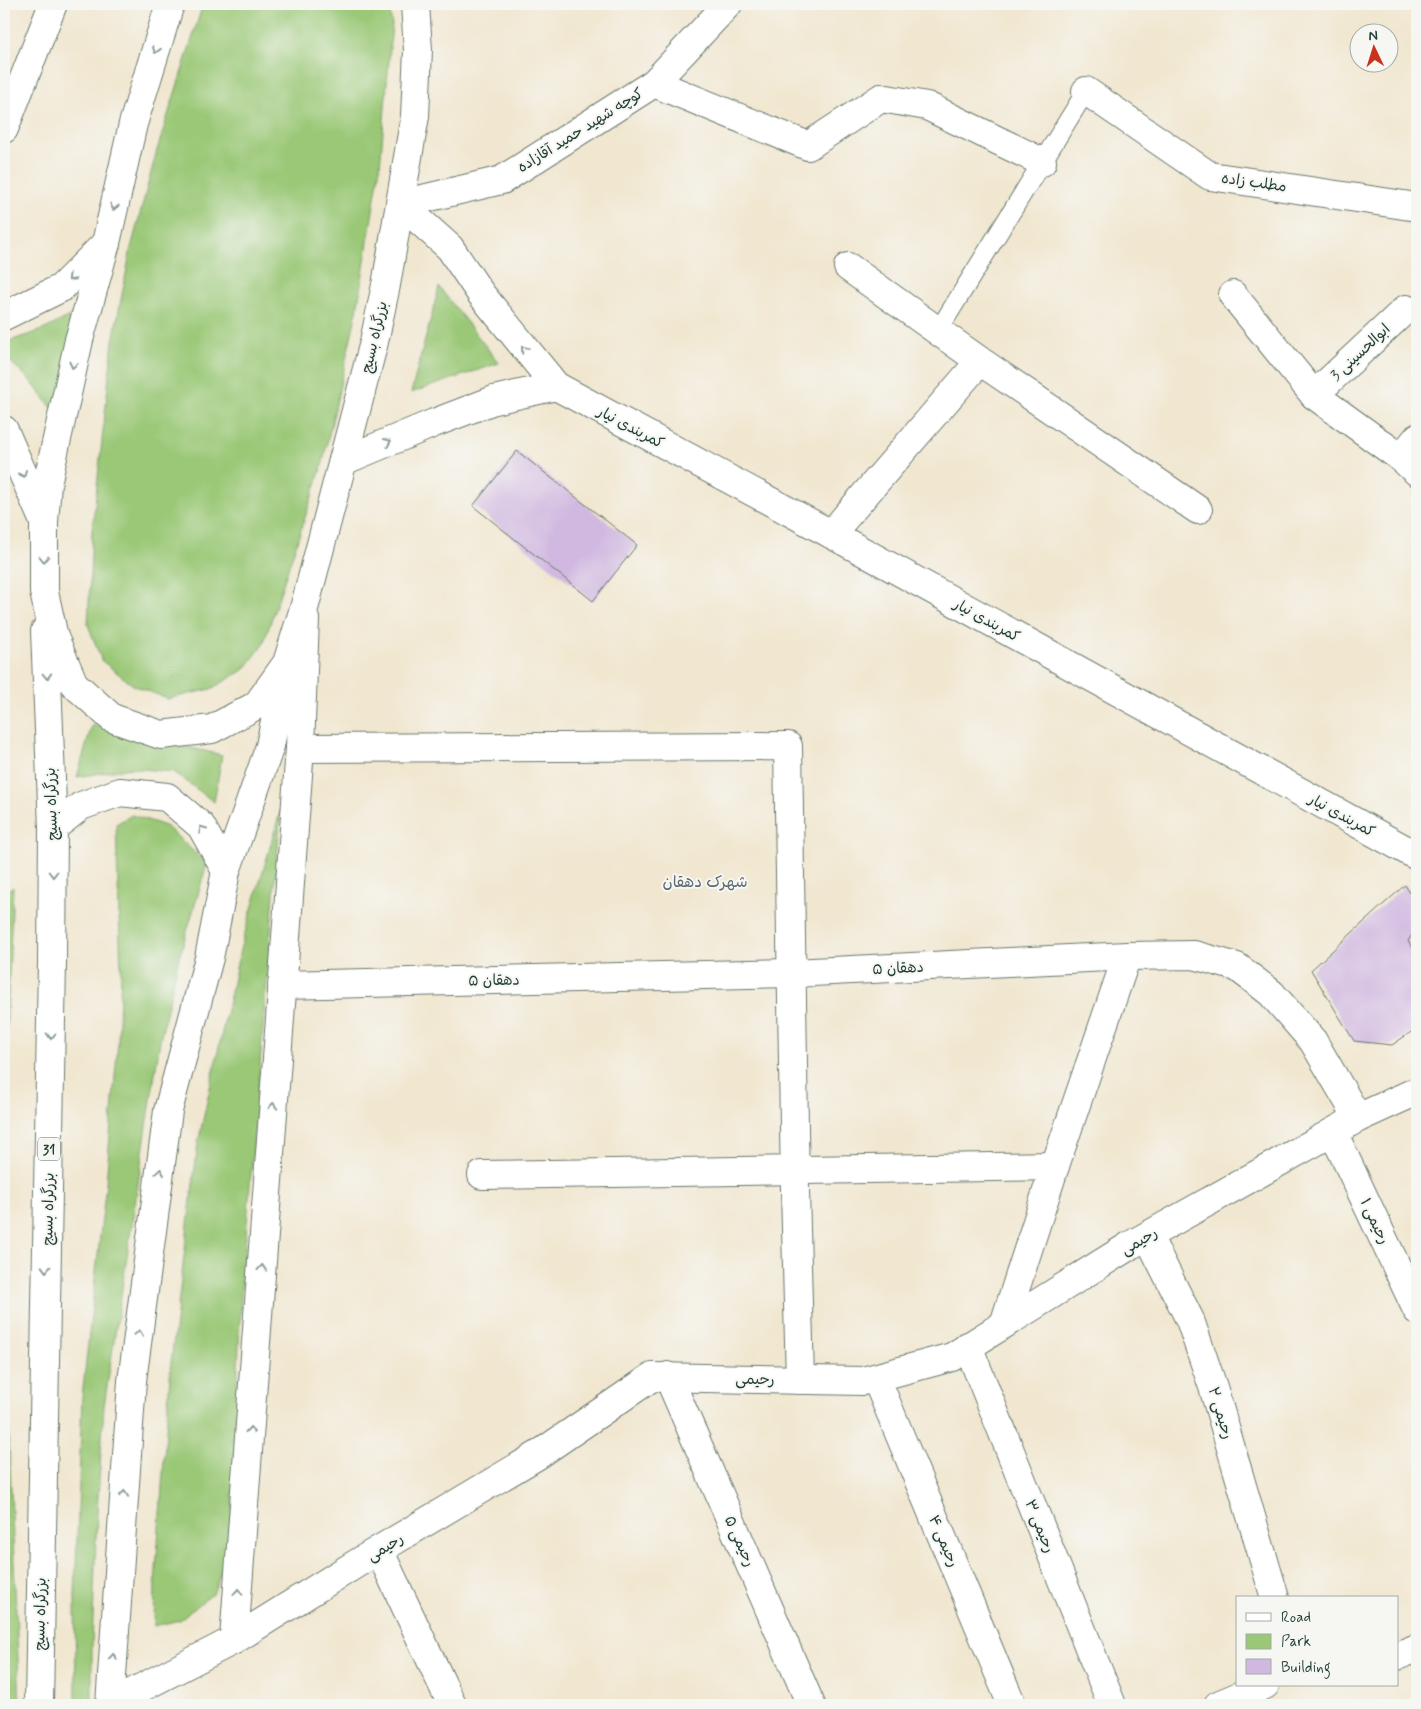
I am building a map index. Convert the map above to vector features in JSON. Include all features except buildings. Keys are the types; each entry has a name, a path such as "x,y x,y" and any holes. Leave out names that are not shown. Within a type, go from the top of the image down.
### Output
{"main road":[{"path":"4,129 53,4"},
{"name":"بزرگراه بسیج","path":"38,1705 53,828 44,592 44,522 48,484 79,340 106,243 133,124 170,4"},
{"name":"بزرگراه بسیج","path":"110,1705 132,1381 168,1111 209,958 226,871 270,746 287,663 305,605 374,342 401,204 415,116 418,50 415,4"},
{"name":"کوچه شهید حمید آقازاده","path":"401,204 502,180 654,83 728,4"},
{"path":"654,83 808,146 882,98 927,106 1042,162"},
{"name":"مطلب زاده","path":"1086,91 1210,176 1417,207"},
{"path":"343,461 494,400 556,386 481,294 450,248 401,204"},
{"path":"4,316 61,288 106,243"},
{"path":"848,267 980,361 1198,510"},
{"path":"1233,295 1314,396 1412,456"},
{"name":"ابوالحسینی 3","path":"1314,396 1406,309"},
{"path":"831,534 980,361"},
{"name":"کمربندی نیار","path":"556,386 831,534 1417,856"},
{"path":"4,430 44,522"},
{"name":"بزرگراه بسیج","path":"44,592 54,637 74,684 112,718 161,734 212,730 257,705 287,663"},
{"path":"234,1640 300,748 305,605"},
{"path":"300,748 788,746 800,1380"},
{"path":"53,828 81,806 120,792 168,797 201,826 226,871"},
{"name":"دهقان ۵","path":"282,984 793,973 1127,956 1194,955 1237,967 1271,993 1313,1041 1358,1118"},
{"path":"1004,1324 1055,1166 1127,956"},
{"name":"رحیمی","path":"110,1705 234,1640 379,1550 538,1455 652,1376 863,1381 952,1357 1148,1236 1358,1118 1417,1091"},
{"name":"رحیمی ۱","path":"1333,1132 1417,1310"},
{"path":"482,1175 1055,1166"},
{"name":"رحیمی ۲","path":"1148,1236 1190,1320 1213,1387 1274,1596"},
{"name":"رحیمی ۳","path":"968,1346 1112,1705"},
{"name":"رحیمی ۵","path":"668,1376 811,1705"},
{"name":"رحیمی ۴","path":"876,1378 1012,1705"},
{"path":"379,1550 452,1705"},
{"path":"1398,1656 1417,1648"},
{"path":"1218,1705 1263,1686"}],"lane":[{"path":"938,331 1086,91"}],"green space":[{"path":"203,4 388,4 392,24 380,167 357,311 322,466 263,645 244,670 211,689 168,699 133,685 102,661 88,625 92,531 113,341 131,248 157,150"},
{"path":"439,287 499,363 411,393"},
{"path":"85,308 60,418 28,378 4,356 4,343 45,329"},
{"path":"92,725 222,755 214,802 174,772 131,768 77,777"},
{"path":"281,809 241,1295 231,1538 214,1592 180,1620 154,1626 155,1583 171,1362 198,1143 240,950"},
{"path":"132,815 166,826 207,864 177,965 160,1041 104,1406 97,1512 92,1646 92,1705 76,1705 75,1596 82,1397 106,1183 118,1041 121,973 116,824"},
{"path":"13,887 4,1088 4,893"},
{"path":"4,1322 20,1705 4,1705"}],"district":[{"name":"شهرک دهقان","path":"705,881"}]}
